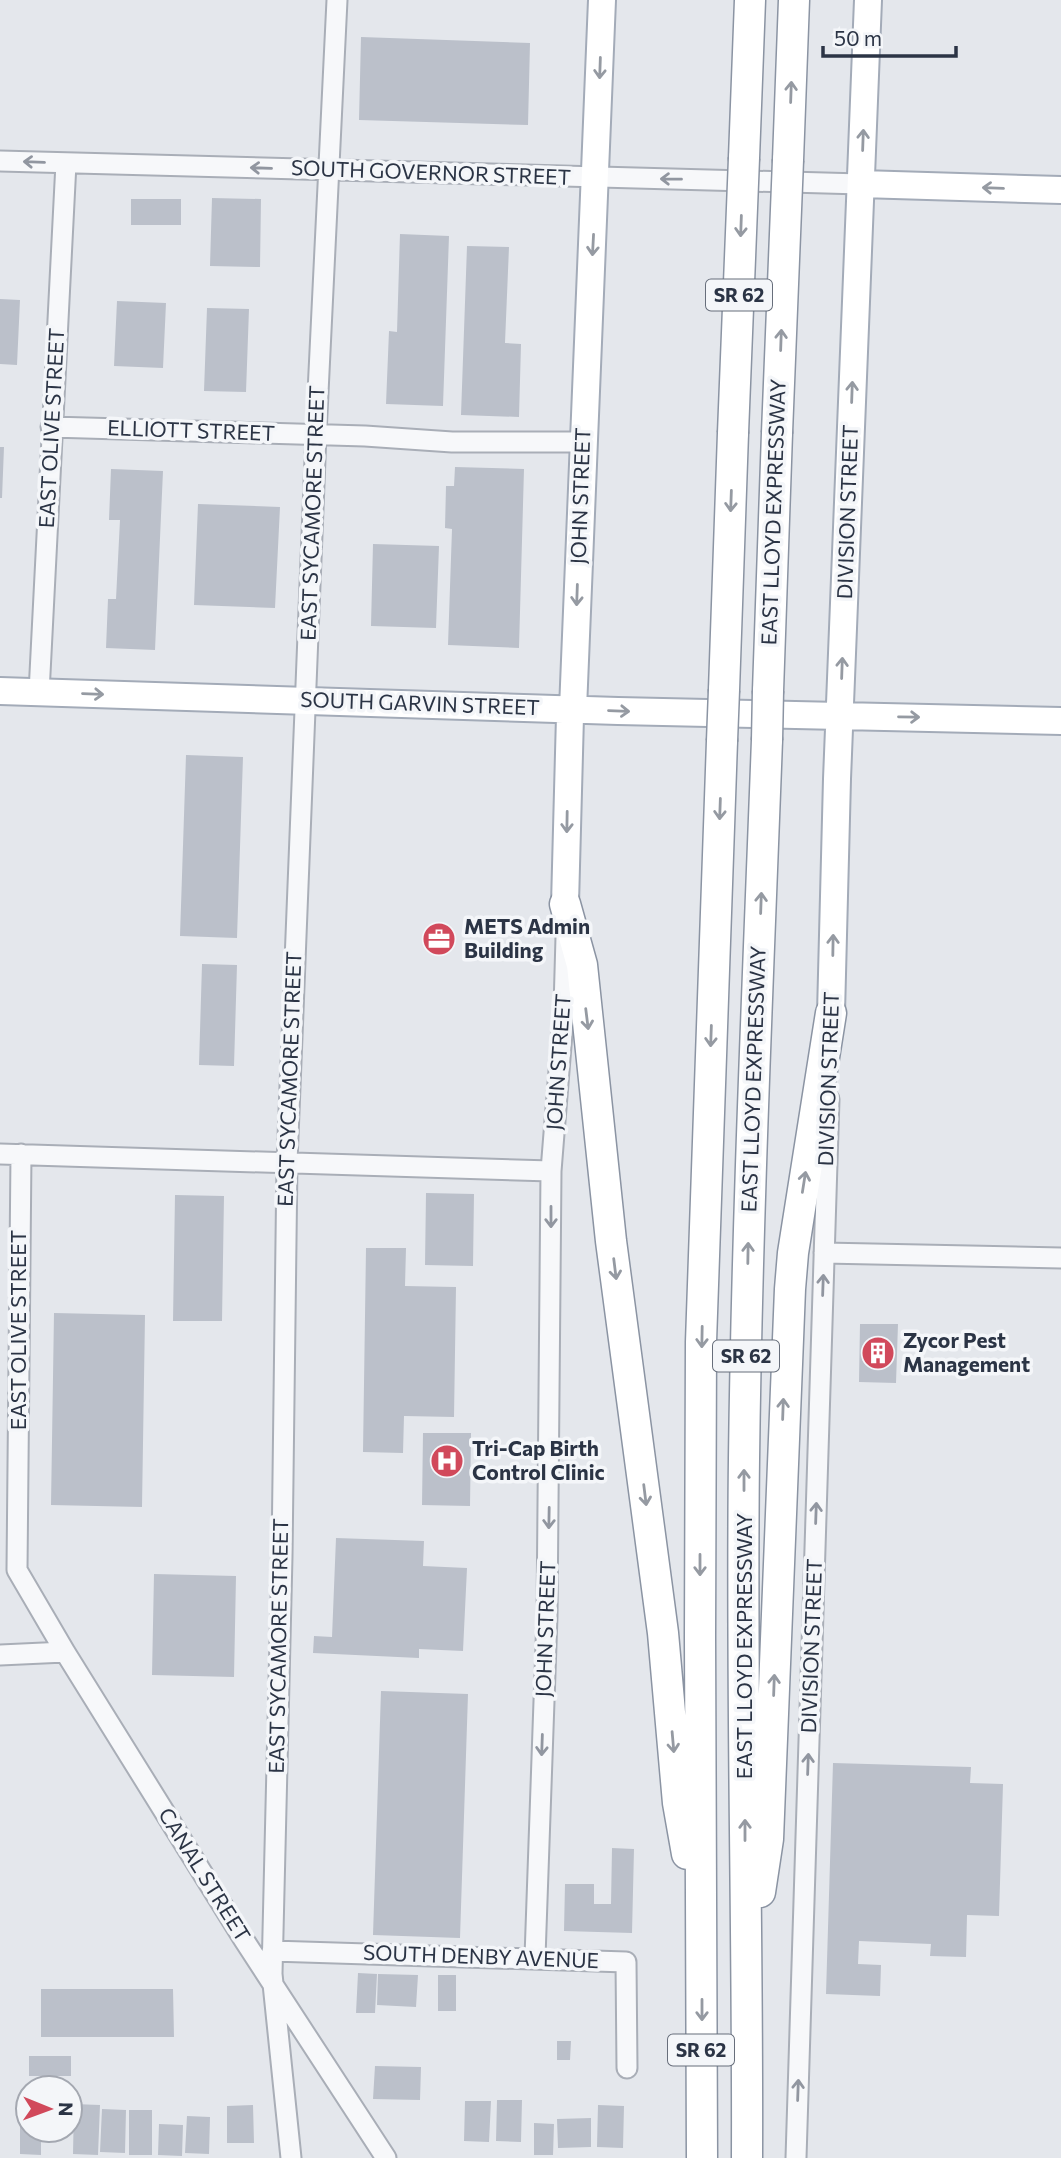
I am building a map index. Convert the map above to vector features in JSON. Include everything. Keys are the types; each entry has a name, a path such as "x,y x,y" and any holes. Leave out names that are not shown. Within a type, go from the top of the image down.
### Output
{"highway":[{"path":"734,0 736,49 746,126"},
{"name":"EAST LLOYD EXPRESSWAY","path":"702,2158 701,1342 750,0"},
{"name":"EAST LLOYD EXPRESSWAY","path":"747,2158 744,1462 750,1176 794,0"},
{"path":"565,904 582,965 611,1241 663,1633 678,1803 702,1941"},
{"path":"748,1972 768,1839 793,1253 831,1013"}],"main road":[{"name":"JOHN STREET","path":"565,904 570,716 573,709 602,0"},
{"name":"DIVISION STREET","path":"831,1013 868,0"},
{"path":"861,184 1061,190"},
{"name":"SOUTH GARVIN STREET","path":"0,691 1061,721"}],"street":[{"name":"EAST SYCAMORE STREET","path":"291,2158 272,1951 282,1556 287,1162 316,434 337,0"},
{"name":"SOUTH GOVERNOR STREET","path":"0,160 861,184"},
{"name":"EAST OLIVE STREET","path":"39,693 66,163"},
{"name":"ELLIOTT STREET","path":"51,427 316,434 452,442 583,442"},
{"name":"JOHN STREET","path":"535,1957 547,1616 551,1171 564,1007 565,904"},
{"name":"DIVISION STREET","path":"796,2158 831,1013"},
{"path":"0,1154 551,1171"},
{"name":"EAST OLIVE STREET","path":"21,1154 17,1570 27,1588"},
{"path":"824,1253 1061,1258"},
{"name":"CANAL STREET","path":"27,1588 273,1984 386,2158"},
{"path":"0,1655 65,1652"},
{"name":"SOUTH DENBY AVENUE","path":"272,1951 535,1957 626,1962 627,2068"}],"building":[{"path":"361,37 530,43 528,125 359,120"},
{"path":"212,198 261,199 260,267 210,266"},
{"path":"131,199 181,199 181,225 131,225"},
{"path":"400,234 449,236 443,406 386,404 389,331 397,332"},
{"path":"467,246 509,247 505,343 521,344 519,417 461,415"},
{"path":"0,299 20,300 17,365 0,364"},
{"path":"117,301 166,303 163,368 114,366"},
{"path":"207,308 249,309 246,392 204,391"},
{"path":"0,447 4,447 2,498 0,498"},
{"path":"455,467 524,469 519,648 448,645 452,529 445,528 446,486 454,486"},
{"path":"111,469 163,471 155,650 106,648 108,599 116,599 120,520 109,520"},
{"path":"198,504 280,507 275,608 194,605"},
{"path":"373,544 439,546 436,628 371,626"},
{"path":"186,755 243,757 237,938 180,936"},
{"path":"202,964 237,965 234,1066 199,1065"},
{"path":"426,1193 474,1194 473,1266 425,1265"},
{"path":"175,1195 224,1196 222,1321 173,1321"},
{"path":"366,1248 406,1248 405,1286 456,1287 454,1417 404,1416 403,1453 363,1452"},
{"path":"54,1313 145,1315 142,1507 51,1505"},
{"name":"Zycor Pest Management","path":"860,1324 898,1324 896,1383 859,1382"},
{"path":"423,1433 471,1433 470,1506 422,1505"},
{"path":"336,1538 424,1541 423,1566 467,1568 463,1651 419,1649 419,1658 313,1653 314,1636 332,1637"},
{"path":"154,1574 236,1576 234,1677 152,1675"},
{"path":"381,1691 468,1694 460,1938 373,1935"},
{"path":"833,1763 971,1767 970,1783 1003,1784 999,1916 967,1915 966,1957 930,1956 931,1944 859,1941 858,1964 881,1965 880,1996 826,1994"},
{"path":"612,1848 634,1849 632,1933 564,1931 565,1884 594,1884 594,1904 611,1904"},
{"path":"358,1973 377,1974 375,2013 356,2013"},
{"path":"378,1974 418,1975 416,2007 377,2005"},
{"path":"438,1975 456,1975 456,2011 438,2011"},
{"path":"41,1989 173,1989 174,2037 41,2037"},
{"path":"557,2041 571,2041 570,2060 557,2060"},
{"path":"29,2056 71,2056 71,2074 29,2074"},
{"path":"375,2066 421,2067 420,2100 373,2099"},
{"path":"497,2100 522,2100 521,2142 496,2141"},
{"path":"465,2101 491,2101 489,2142 464,2141"},
{"path":"84,2104 100,2105 98,2155 73,2154 73,2144 84,2144"},
{"path":"253,2105 254,2143 227,2143 227,2106"},
{"path":"598,2105 624,2106 623,2148 597,2147"},
{"path":"102,2109 126,2110 125,2153 100,2152"},
{"path":"129,2110 152,2110 152,2155 129,2155"},
{"path":"187,2116 210,2117 209,2154 185,2153"},
{"path":"591,2118 591,2147 558,2148 557,2119"},
{"path":"534,2123 554,2124 553,2155 534,2155"},
{"path":"159,2124 183,2125 182,2156 158,2155"},
{"path":"20,2144 41,2144 41,2155 20,2154"}],"place":[{"name":"METS Admin Building","path":"439,939"},
{"name":"Zycor Pest Management","path":"878,1353"},
{"name":"Tri-Cap Birth Control Clinic","path":"447,1461"}]}
